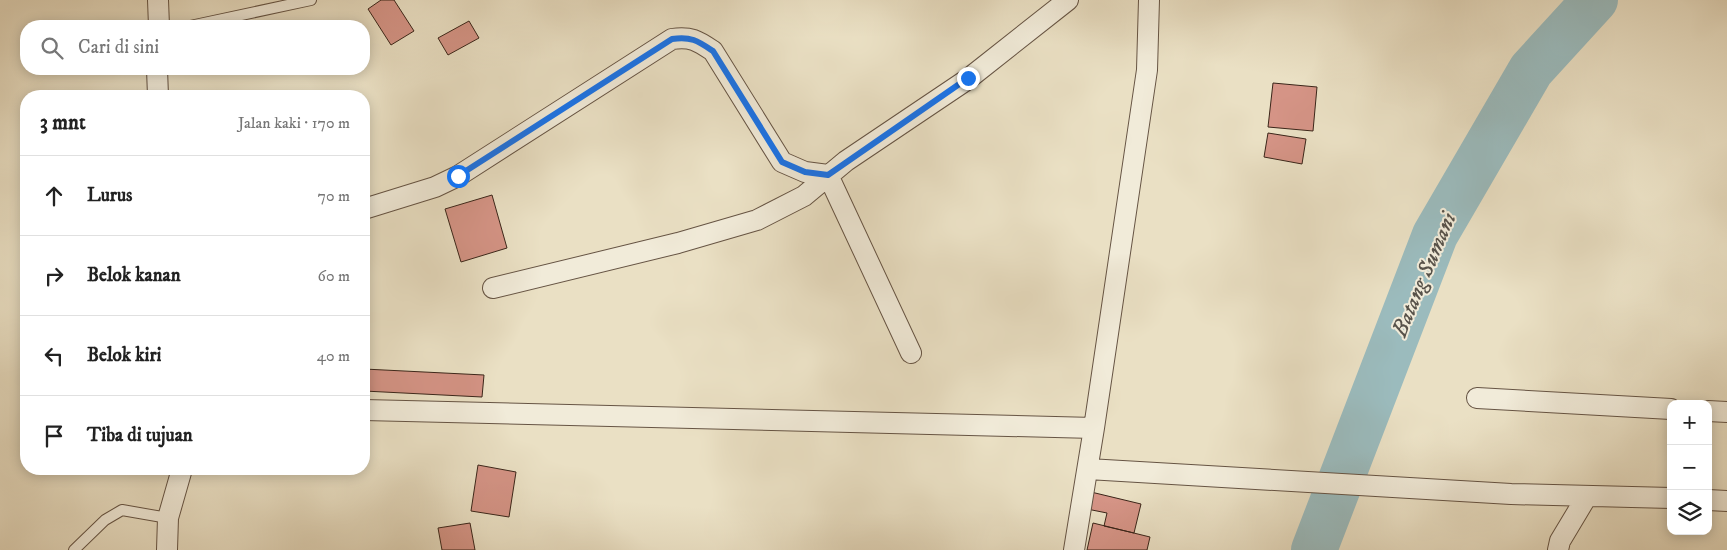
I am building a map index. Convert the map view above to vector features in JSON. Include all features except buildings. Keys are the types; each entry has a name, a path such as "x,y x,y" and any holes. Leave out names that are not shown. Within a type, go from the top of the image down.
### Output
{"street":[{"path":"158,0 158,20"},
{"path":"493,288 678,243 757,220 804,196 828,175 968,78 1068,0"},
{"path":"1074,550 1088,469 1146,70 1148,0"},
{"path":"370,207 435,186 458,176 672,39 684,37 699,41 713,51 782,162 805,172 828,175"},
{"path":"157,75 158,90"},
{"path":"828,175 912,353"},
{"path":"1477,398 1667,409"},
{"path":"370,410 1094,428"},
{"path":"1712,411 1727,412"},
{"path":"1088,469 1511,494 1667,498"},
{"path":"167,550 168,518 180,475"},
{"path":"1558,550 1560,541 1588,496"},
{"path":"1712,500 1727,501"}],"lane":[{"path":"218,20 311,0"},
{"path":"74,550 105,520 122,510 168,518"}],"waterway":[{"name":"Batang Sumani","path":"1314,550 1435,235 1531,70 1595,0"}],"route":[{"path":"458,176 672,39 684,37 699,41 713,51 782,162 805,172 828,175 968,78"}]}
